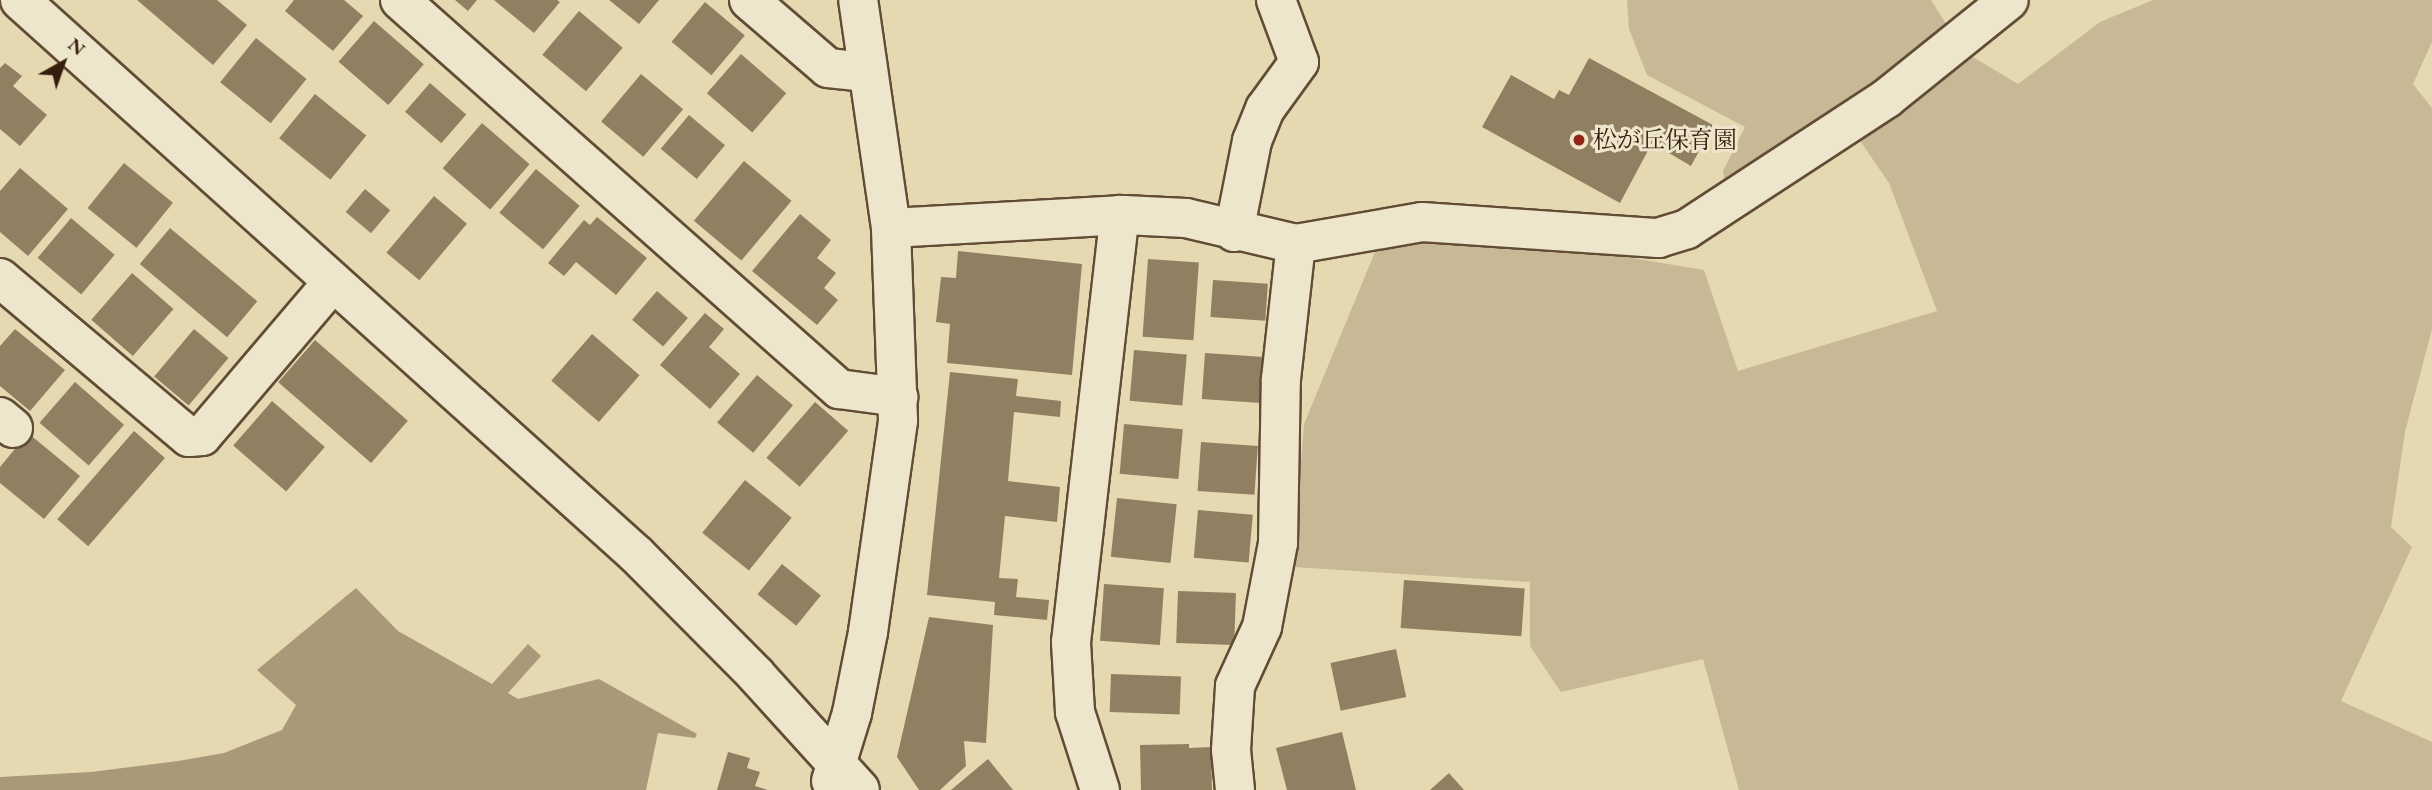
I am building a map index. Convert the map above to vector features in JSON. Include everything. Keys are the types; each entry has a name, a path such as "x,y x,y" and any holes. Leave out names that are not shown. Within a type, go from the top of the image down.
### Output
{"street":[{"path":"20,0 637,555 842,781"},
{"path":"400,0 839,389 898,397"},
{"path":"750,0 828,68 867,72"},
{"path":"842,781 868,632 898,397 891,228 858,0"},
{"path":"1234,232 1252,141 1265,109 1299,62 1276,0"},
{"path":"891,228 1120,215 1186,218 1234,232 1296,244 1422,222 1658,238 1687,229 1886,98 2009,0"},
{"path":"1100,790 1075,712 1071,642 1120,215"},
{"path":"1235,790 1231,750 1235,686 1262,627 1278,543 1281,379 1296,244"},
{"path":"4,290 189,437 202,436 333,282"}],"shaded area":[{"path":"1627,0 1931,0 1963,51 2018,84 2100,22 2153,0 2432,0 2432,42 2413,84 2432,108 2432,329 2405,432 2391,527 2412,547 2341,701 2432,742 2432,790 1739,790 1703,659 1561,692 1530,646 1530,582 1293,567 1304,424 1382,235 1536,242 1704,270 1738,371 1937,311 1889,183 1843,116 1726,191 1723,171 1745,127 1647,75 1629,29"},
{"path":"356,588 398,631 492,684 528,644 541,656 508,693 518,699 599,679 697,734 695,738 658,733 646,790 0,790 0,777 91,772 178,761 224,753 282,730 296,705 257,670"}],"building":[{"path":"137,0 217,0 247,25 213,65"},
{"path":"294,0 344,0 363,16 333,51 285,11"},
{"path":"455,0 477,0 468,11"},
{"path":"494,0 557,0 560,2 534,33"},
{"path":"609,0 659,0 639,24"},
{"path":"705,2 745,35 711,75 672,42"},
{"path":"579,11 623,48 586,91 542,55"},
{"path":"374,21 424,64 388,105 339,62"},
{"path":"256,38 307,79 271,123 220,82"},
{"path":"741,54 786,93 752,133 707,93"},
{"path":"1589,58 1713,125 1691,166 1652,143 1620,203 1482,127 1511,75 1554,99 1559,90 1569,95"},
{"path":"5,63 22,76 13,86 47,115 20,146 0,129 0,68"},
{"path":"641,74 683,109 643,157 601,121"},
{"path":"430,83 466,114 441,143 405,112"},
{"path":"315,94 366,136 330,180 279,138"},
{"path":"689,115 725,145 697,179 661,149"},
{"path":"482,123 530,164 490,210 443,168"},
{"path":"744,161 791,201 741,261 694,221"},
{"path":"124,163 173,203 136,248 87,208"},
{"path":"20,168 68,209 28,256 0,232 0,191"},
{"path":"536,169 580,206 543,249 499,213"},
{"path":"365,189 390,210 371,233 346,212"},
{"path":"434,196 467,224 419,280 386,253"},
{"path":"800,214 831,240 817,258 836,273 824,288 838,300 817,325 752,271"},
{"path":"597,217 647,258 616,295 576,262 564,276 548,263 584,220 590,225"},
{"path":"71,218 115,255 81,294 38,258"},
{"path":"170,228 257,301 227,337 140,264"},
{"path":"958,251 1082,264 1072,375 947,363 950,324 936,322 941,277 956,278"},
{"path":"1148,259 1199,263 1193,340 1143,337"},
{"path":"132,273 174,309 133,356 91,320"},
{"path":"1213,280 1268,284 1265,321 1210,317"},
{"path":"657,291 688,318 663,347 632,320"},
{"path":"705,313 724,329 709,347 740,374 710,409 660,365"},
{"path":"15,329 65,370 30,411 0,386 0,346"},
{"path":"194,329 228,358 189,405 154,376"},
{"path":"592,334 640,375 599,422 551,381"},
{"path":"315,340 408,421 371,463 278,382"},
{"path":"1134,350 1187,355 1182,405 1130,401"},
{"path":"1205,353 1264,357 1261,403 1202,399"},
{"path":"950,372 1018,379 1016,396 1061,401 1060,417 1014,412 1008,481 1060,487 1057,522 1005,516 999,578 1018,579 1016,597 1049,600 1047,620 994,615 995,602 927,595"},
{"path":"757,375 793,405 753,453 717,422"},
{"path":"75,382 124,425 89,465 40,423"},
{"path":"272,401 325,447 286,491 233,446"},
{"path":"815,402 848,431 800,487 766,458"},
{"path":"1124,424 1183,429 1178,479 1120,474"},
{"path":"134,431 165,458 88,546 57,519"},
{"path":"28,433 80,476 44,519 0,483 0,467"},
{"path":"1201,442 1258,446 1254,495 1198,491"},
{"path":"745,480 792,518 749,571 702,533"},
{"path":"1117,498 1177,504 1171,563 1111,557"},
{"path":"1198,510 1253,515 1249,563 1194,558"},
{"path":"782,564 821,595 796,626 757,594"},
{"path":"1404,580 1525,588 1521,636 1401,628"},
{"path":"1104,584 1164,588 1160,645 1100,641"},
{"path":"1178,591 1236,593 1234,645 1176,643"},
{"path":"929,617 993,625 986,743 964,741 966,766 940,790 919,790 897,757"},
{"path":"1396,649 1406,697 1341,711 1330,663"},
{"path":"1111,674 1181,676 1180,714 1110,712"},
{"path":"1342,732 1356,790 1287,790 1276,748"},
{"path":"1189,744 1189,748 1211,747 1212,790 1141,790 1140,745"},
{"path":"728,752 750,758 747,768 760,772 755,786 768,790 717,790"},
{"path":"988,759 1013,790 951,790"},
{"path":"1449,773 1464,790 1430,790"}],"place":[{"name":"松が丘保育園","path":"1579,140"}]}
